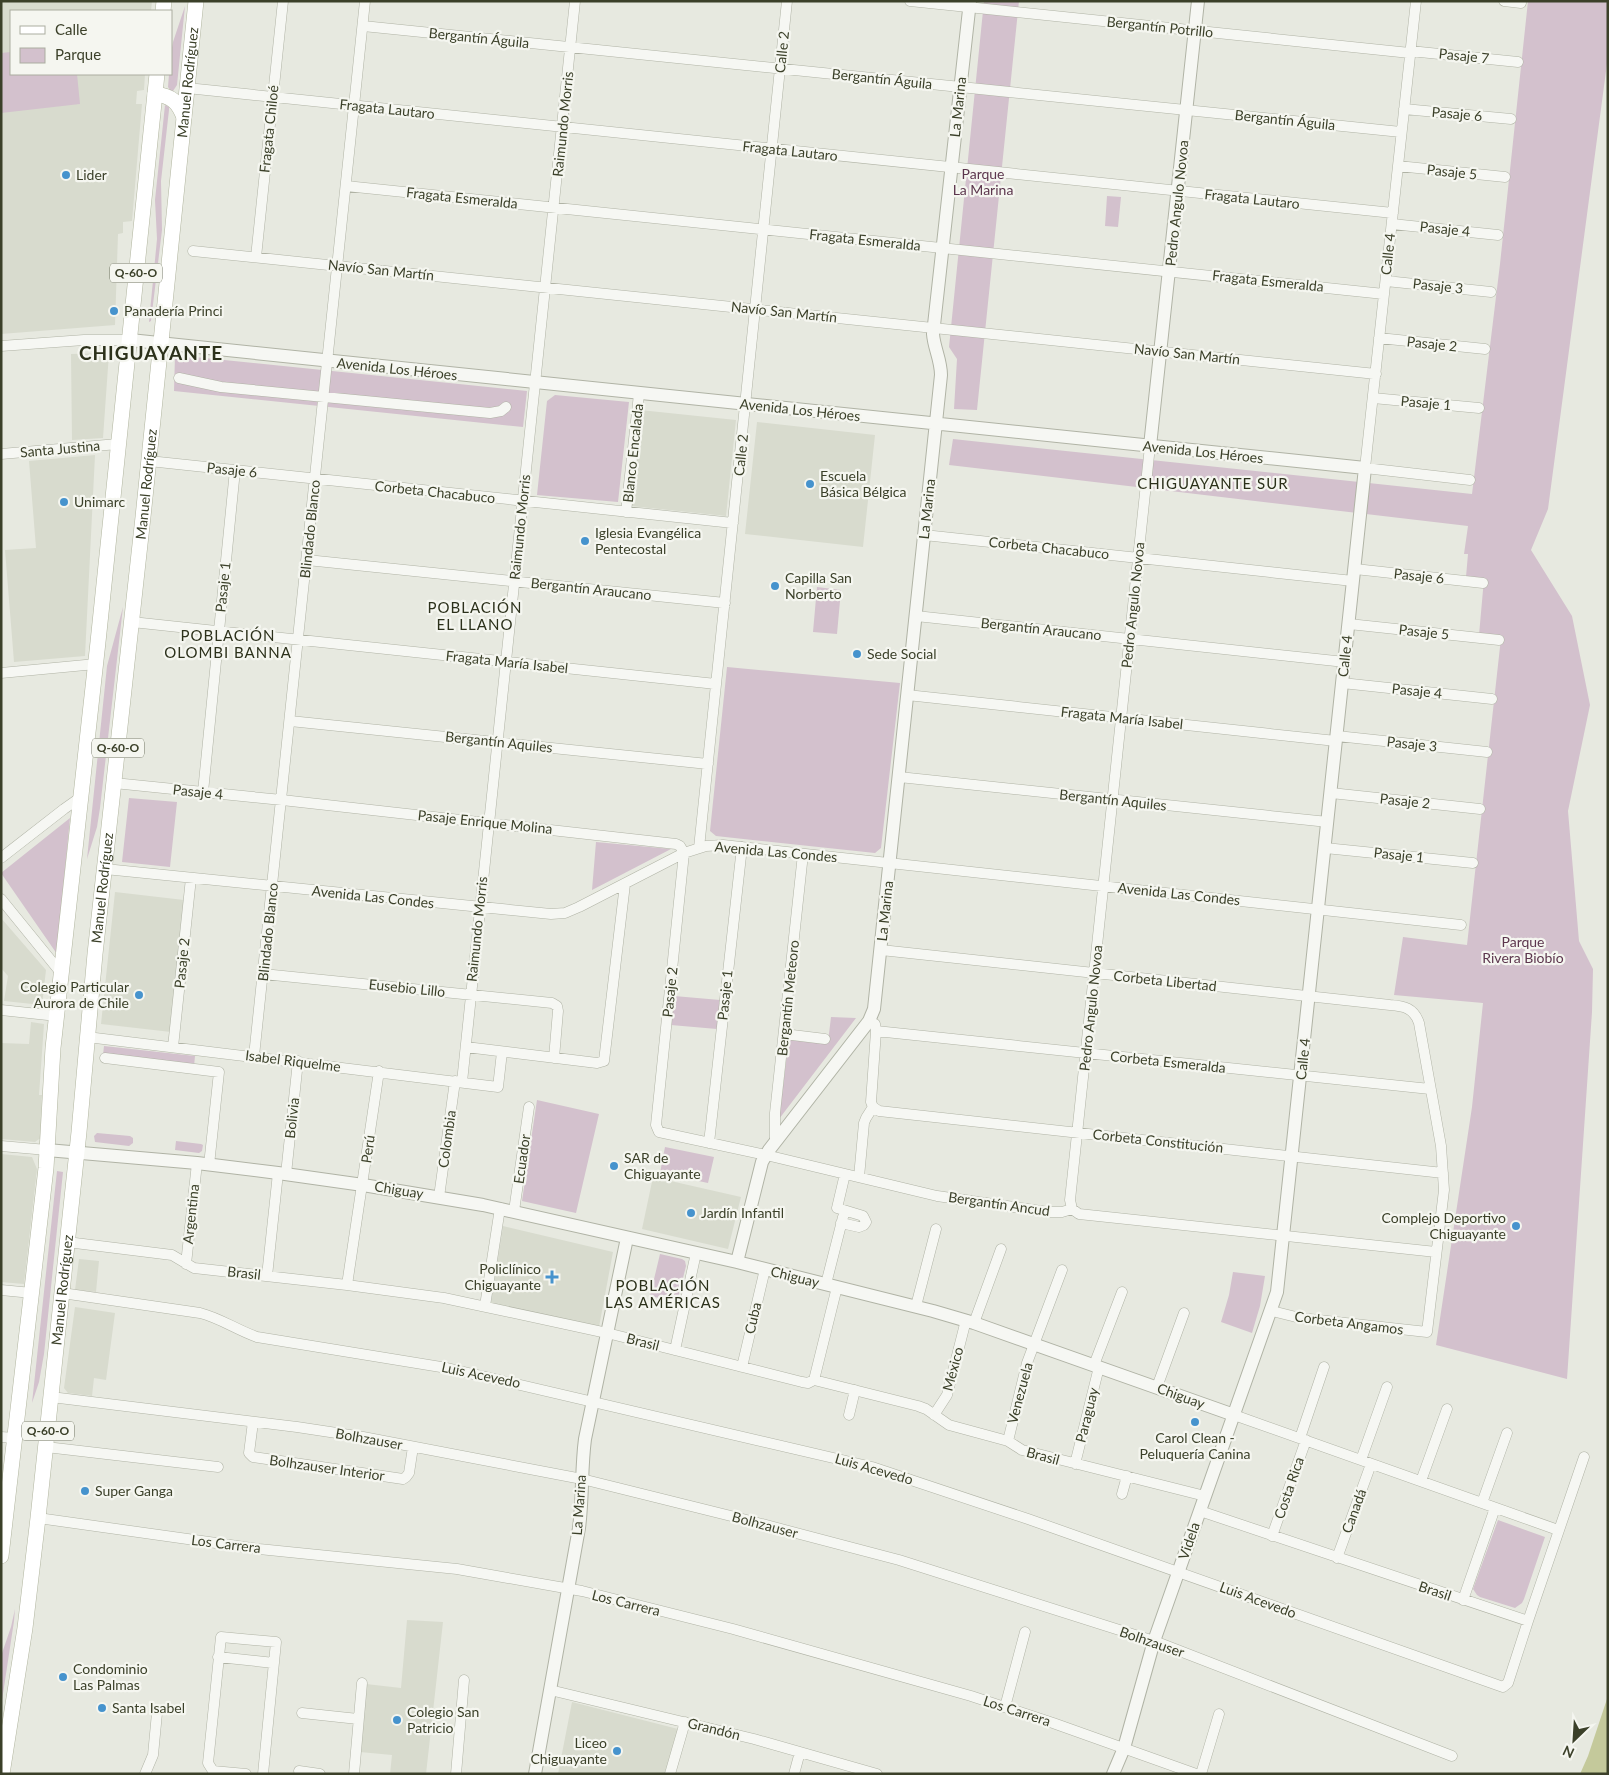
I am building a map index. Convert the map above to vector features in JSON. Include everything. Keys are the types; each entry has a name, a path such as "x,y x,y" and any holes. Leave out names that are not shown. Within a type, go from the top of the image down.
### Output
{"main road":[{"name":"Manuel Rodríguez","path":"2,1774 24,1628 46,1447 196,1"},
{"name":"Q-60-O","path":"1,1556 8,1438 32,1293 47,1150 52,1055 96,664 157,75"},
{"path":"155,94 173,99 180,107 184,117"}],"street":[{"name":"Fragata Chiloé","path":"256,257 283,1"},
{"name":"Blindado Blanco","path":"254,1056 365,1"},
{"name":"Raimundo Morris","path":"458,1081 466,1047 488,822 576,1"},
{"name":"Calle 2","path":"699,848 787,1"},
{"name":"Bergantín Potrillo","path":"910,1 969,4 1195,31 1410,52"},
{"name":"Pedro Angulo Novoa","path":"1072,1209 1070,1200 1198,1"},
{"name":"Calle 4","path":"1272,1311 1278,1292 1285,1236 1318,909 1416,1"},
{"path":"1504,1 1521,3"},
{"name":"La Marina","path":"737,1262 757,1178 766,1155 872,1017 874,1009 936,424 941,369 934,343 934,328 969,4"},
{"name":"Bergantín Águila","path":"362,26 1402,132"},
{"name":"Pasaje 7","path":"1410,52 1518,62"},
{"name":"Fragata Lautaro","path":"187,88 1178,191 1392,218"},
{"name":"Pasaje 6","path":"1404,109 1511,119"},
{"name":"Pasaje 5","path":"1398,166 1505,177"},
{"name":"Fragata Esmeralda","path":"346,186 1384,294"},
{"name":"Pasaje 4","path":"1392,218 1498,235"},
{"name":"Navío San Martín","path":"193,251 1376,374"},
{"name":"Pasaje 3","path":"1386,281 1491,292"},
{"name":"Pasaje 2","path":"1379,338 1485,349"},
{"path":"1,346 84,340 130,340"},
{"name":"Avenida Los Héroes","path":"130,340 1470,480"},
{"path":"179,378 221,387 324,398 490,413 506,408"},
{"name":"Blanco Encalada","path":"626,512 639,394"},
{"name":"Pasaje 1","path":"1373,398 1479,408"},
{"name":"Santa Justina","path":"1,454 118,444"},
{"name":"Pasaje 6","path":"148,462 315,479"},
{"name":"Pasaje 1","path":"202,792 235,470"},
{"name":"Corbeta Chacabuco","path":"315,479 734,523"},
{"name":"Corbeta Chacabuco","path":"924,535 1138,558 1354,575"},
{"name":"Bergantín Araucano","path":"307,560 725,603"},
{"name":"Pasaje 6","path":"1354,575 1482,583"},
{"name":"Bergantín Araucano","path":"916,616 1345,662"},
{"path":"132,622 298,640"},
{"name":"Pasaje 5","path":"1349,624 1499,640"},
{"name":"Fragata María Isabel","path":"298,640 716,684"},
{"path":"1,673 96,664"},
{"name":"Pasaje 4","path":"1342,683 1492,699"},
{"name":"Fragata María Isabel","path":"907,695 1337,739"},
{"name":"Bergantín Aquiles","path":"290,720 708,764"},
{"name":"Pasaje 3","path":"1337,739 1487,752"},
{"name":"Bergantín Aquiles","path":"899,777 1328,822"},
{"name":"Pasaje 4","path":"114,784 282,800"},
{"name":"Pasaje 2","path":"1331,793 1480,809"},
{"path":"1,858 81,797"},
{"name":"Pasaje Enrique Molina","path":"282,800 672,843 680,846 684,853"},
{"name":"Avenida Las Condes","path":"105,869 543,914 565,913 684,853 715,845 1461,925"},
{"name":"Pasaje 1","path":"709,1143 742,848"},
{"name":"Pasaje 1","path":"1325,848 1473,863"},
{"name":"Pasaje 2","path":"657,1130 684,853"},
{"name":"Bergantín Meteoro","path":"776,1142 775,1114 803,854"},
{"name":"Pasaje 2","path":"173,1047 191,878"},
{"path":"466,1047 597,1063 605,1059 625,884"},
{"path":"1,899 62,974"},
{"name":"Corbeta Libertad","path":"881,950 1404,1006 1409,1009 1418,1019 1444,1173 1444,1190 1427,1332"},
{"name":"Eusebio Lillo","path":"263,974 555,1004 558,1011 554,1058"},
{"path":"1,1010 57,1016"},
{"name":"La Marina","path":"859,1177 864,1123 873,1108 871,1102 876,1031 872,1017"},
{"name":"Corbeta Esmeralda","path":"876,1031 1430,1089"},
{"path":"784,1034 826,1039"},
{"name":"Isabel Riquelme","path":"88,1037 298,1061 498,1087 502,1052"},
{"name":"Argentina","path":"105,1058 219,1072 186,1264"},
{"name":"Bolivia","path":"266,1276 298,1061"},
{"name":"Perú","path":"347,1285 379,1071"},
{"name":"Colombia","path":"439,1197 458,1081"},
{"name":"Ecuador","path":"514,1211 529,1107"},
{"name":"Corbeta Constitución","path":"873,1108 879,1111 1444,1173"},
{"name":"Bergantín Ancud","path":"657,1130 661,1133 766,1155 949,1198 1048,1212 1062,1212 1072,1209 1080,1214 1436,1252"},
{"name":"Chiguay","path":"1,1146 203,1164 363,1184 439,1197 514,1211 737,1262 916,1306 1034,1344 1558,1530"},
{"path":"841,1223 862,1227 866,1222 864,1216 836,1208 845,1174"},
{"path":"486,1306 500,1208"},
{"path":"814,1380 844,1211"},
{"path":"916,1306 936,1229"},
{"name":"La Marina","path":"535,1774 581,1513 584,1450 592,1401 628,1238"},
{"name":"Brasil","path":"67,1242 172,1255 194,1268 431,1296 486,1306 607,1333 804,1383 814,1380 918,1406 926,1409 949,1425 1008,1442 1022,1450 1205,1496"},
{"name":"México","path":"934,1415 947,1395 970,1322 1001,1249"},
{"path":"675,1350 696,1253"},
{"name":"Cuba","path":"742,1367 765,1269"},
{"name":"Venezuela","path":"1008,1442 1027,1363 1062,1270"},
{"path":"1,1290 32,1293"},
{"name":"Paraguay","path":"1075,1464 1097,1366 1122,1292"},
{"name":"Luis Acevedo","path":"62,1293 200,1313 257,1337 448,1368 888,1472 1178,1572 1501,1687 1506,1686 1508,1683 1584,1457"},
{"name":"Corbeta Angamos","path":"1272,1311 1300,1318 1427,1332"},
{"name":"Videla","path":"1114,1774 1124,1748 1154,1641 1272,1311"},
{"path":"1156,1387 1184,1312"},
{"name":"Costa Rica","path":"1272,1536 1324,1366"},
{"name":"Canadá","path":"1337,1558 1387,1387"},
{"path":"849,1415 855,1390"},
{"name":"Bolhzauser","path":"51,1397 325,1431 413,1446 582,1479 899,1560 1154,1641 1452,1756"},
{"path":"1421,1481 1447,1408"},
{"name":"Bolhzauser Interior","path":"252,1422 249,1453 253,1457 403,1479 408,1476 413,1446"},
{"path":"1482,1503 1508,1433"},
{"path":"46,1447 218,1467"},
{"path":"1122,1494 1127,1476"},
{"path":"1462,1600 1495,1508"},
{"name":"Brasil","path":"1200,1511 1528,1621"},
{"name":"Los Carrera","path":"38,1518 260,1549 457,1569 568,1589 733,1629 1005,1707 1196,1774"},
{"path":"1005,1707 1025,1632"},
{"path":"246,1774 215,1771 211,1770 208,1765 221,1637 276,1642 263,1774"},
{"path":"218,1657 274,1663"},
{"path":"456,1774 464,1680"},
{"path":"354,1774 362,1683"},
{"name":"Grandón","path":"550,1690 685,1722 877,1774"},
{"path":"145,1774 153,1755 157,1713"},
{"path":"302,1713 358,1719"},
{"path":"1201,1774 1219,1714"},
{"path":"670,1774 685,1722"},
{"path":"794,1774 800,1752"},
{"path":"299,1771 320,1774"}],"shaded area":[{"path":"1,1 152,1 151,10 10,10 10,75 145,75 144,90 137,91 136,104 142,104 132,221 123,222 123,233 118,234 115,325 1,334"},
{"path":"109,353 103,438 72,440 71,354"},
{"path":"640,410 736,420 726,516 631,506"},
{"name":"Escuela Básica Bélgica","path":"757,422 875,435 863,547 745,534"},
{"path":"95,455 85,656 14,662 5,550 36,548 29,461"},
{"path":"115,892 184,900 171,1032 101,1024"},
{"path":"1,918 46,970 42,1005 4,1001 8,976 1,968"},
{"path":"31,1022 44,1024 39,1095 42,1095 41,1116 45,1117 42,1137 35,1142 1,1139 1,1043 29,1044"},
{"path":"1,1154 32,1157 37,1169 24,1284 1,1282"},
{"name":"Jardín Infantil","path":"653,1177 741,1197 728,1249 642,1229"},
{"name":"Policlínico Chiguayante","path":"503,1226 613,1252 599,1327 491,1303"},
{"path":"79,1259 99,1261 96,1292 75,1290"},
{"path":"75,1307 115,1313 106,1380 94,1378 92,1396 68,1393 64,1388"},
{"name":"Colegio San Patricio","path":"407,1620 443,1622 426,1774 390,1774 392,1755 360,1752 366,1684 401,1688"},
{"path":"1608,1696 1608,1774 1580,1774 1588,1756"},
{"name":"Liceo Chiguayante","path":"572,1702 678,1729 666,1774 558,1774"}],"green space":[{"name":"Parque La Marina","path":"984,1 1019,1 977,410 954,409 957,359 949,347"},
{"name":"Parque Rivera Biobío","path":"1528,1 1608,1 1608,56 1548,509 1531,550 1572,616 1590,705 1568,811 1579,941 1593,969 1592,1012 1567,1379 1436,1345 1472,1107 1483,1003 1394,995 1403,937 1467,945 1501,638 1479,635 1484,579 1466,577 1468,554 1464,554 1468,526 949,465 953,439 1472,494 1500,264"},
{"path":"185,6 177,85 173,91 168,87 169,75 172,75 173,42"},
{"path":"10,52 10,75 77,75 80,104 1,113 1,53"},
{"path":"165,105 169,107 169,110 161,181 162,230 151,321 149,322 157,239 155,200"},
{"path":"1107,196 1121,197 1118,227 1105,226"},
{"path":"175,355 527,391 523,427 174,391"},
{"path":"555,395 629,402 618,502 537,495 547,401"},
{"path":"817,587 841,590 837,634 813,632"},
{"path":"123,607 100,808 97,827 87,859 107,666"},
{"path":"727,667 900,683 881,848 875,853 716,836 710,831"},
{"path":"129,798 177,802 170,867 122,862"},
{"path":"70,818 57,954 1,873"},
{"path":"596,842 671,849 592,890"},
{"path":"674,996 720,1000 717,1029 671,1025"},
{"path":"831,1017 856,1018 779,1119 789,1038 828,1042"},
{"path":"104,1046 195,1056 194,1066 103,1055"},
{"path":"537,1100 599,1114 576,1213 522,1201"},
{"path":"97,1133 130,1136 133,1138 133,1143 129,1146 95,1142 94,1136"},
{"path":"176,1141 201,1144 203,1145 202,1151 199,1153 175,1150"},
{"path":"665,1147 714,1157 708,1183 660,1173"},
{"path":"57,1171 63,1172 44,1354 39,1382 32,1403"},
{"path":"660,1254 685,1261 686,1266 677,1302 650,1296"},
{"path":"1233,1272 1265,1276 1260,1306 1252,1333 1221,1322"},
{"path":"1498,1520 1545,1537 1524,1599 1515,1608 1480,1597 1473,1589"},
{"path":"15,1609 14,1621 1,1707 1,1656"}],"place":[{"name":"Lider","path":"66,175"},
{"name":"Panadería Princi","path":"114,311"},
{"name":"Escuela Básica Bélgica","path":"810,484"},
{"name":"Unimarc","path":"64,502"},
{"name":"Iglesia Evangélica Pentecostal","path":"585,541"},
{"name":"Capilla San Norberto","path":"775,586"},
{"name":"Sede Social","path":"857,654"},
{"name":"Colegio Particular Aurora de Chile","path":"139,995"},
{"name":"SAR de Chiguayante","path":"614,1166"},
{"name":"Jardín Infantil","path":"691,1213"},
{"name":"Complejo Deportivo Chiguayante","path":"1516,1226"},
{"name":"Policlínico Chiguayante","path":"552,1277"},
{"name":"Carol Clean - Peluquería Canina","path":"1195,1422"},
{"name":"Super Ganga","path":"85,1491"},
{"name":"Condominio Las Palmas","path":"63,1677"},
{"name":"Santa Isabel","path":"102,1708"},
{"name":"Colegio San Patricio","path":"397,1720"},
{"name":"Liceo Chiguayante","path":"617,1751"}],"district":[{"name":"CHIGUAYANTE","path":"151,353"},
{"name":"CHIGUAYANTE SUR","path":"1213,484"},
{"name":"POBLACIÓN EL LLANO","path":"475,616"},
{"name":"POBLACIÓN OLOMBI BANNA","path":"228,644"},
{"name":"POBLACIÓN LAS AMÉRICAS","path":"663,1294"}]}
